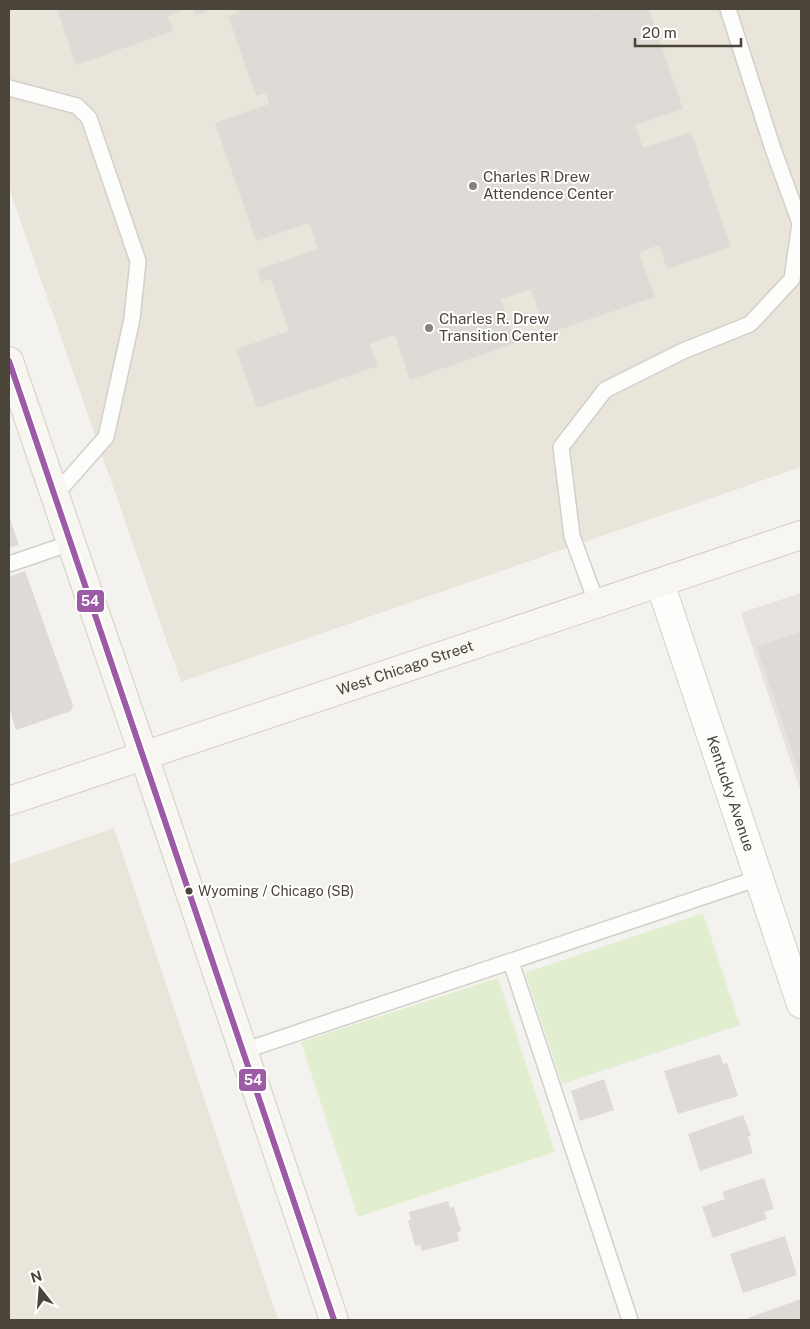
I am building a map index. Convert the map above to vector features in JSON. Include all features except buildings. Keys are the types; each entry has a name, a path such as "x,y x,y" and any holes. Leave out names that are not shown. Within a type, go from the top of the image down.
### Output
{"street":[{"path":"9,361 243,1051 330,1319"},
{"name":"West Chicago Street","path":"9,801 801,535"},
{"name":"Kentucky Avenue","path":"660,583 801,1004"}],"lane":[{"path":"597,604 572,536 562,447 605,390 683,351 750,324 792,279 800,223 773,149 728,9"},
{"path":"9,88 77,106 89,118 138,261 132,319 106,436 55,495"},
{"path":"9,564 71,543"},
{"path":"243,1051 759,878"},
{"path":"511,962 630,1320"}],"shaded area":[{"name":"Charles R. Drew Transition Center","path":"9,9 801,9 801,467 181,682 9,188"},
{"path":"801,593 801,792 741,613"},
{"path":"114,828 278,1320 9,1320 9,864"}],"green space":[{"path":"703,913 740,1025 562,1084 525,973"},
{"path":"498,978 555,1152 358,1217 301,1042"}],"transit line":[{"name":"54","path":"9,361 334,1320"}],"place":[{"name":"Charles R Drew Attendence Center","path":"473,186"},
{"name":"Charles R. Drew Transition Center","path":"429,328"},
{"name":"Wyoming / Chicago (SB)","path":"189,891"}]}
